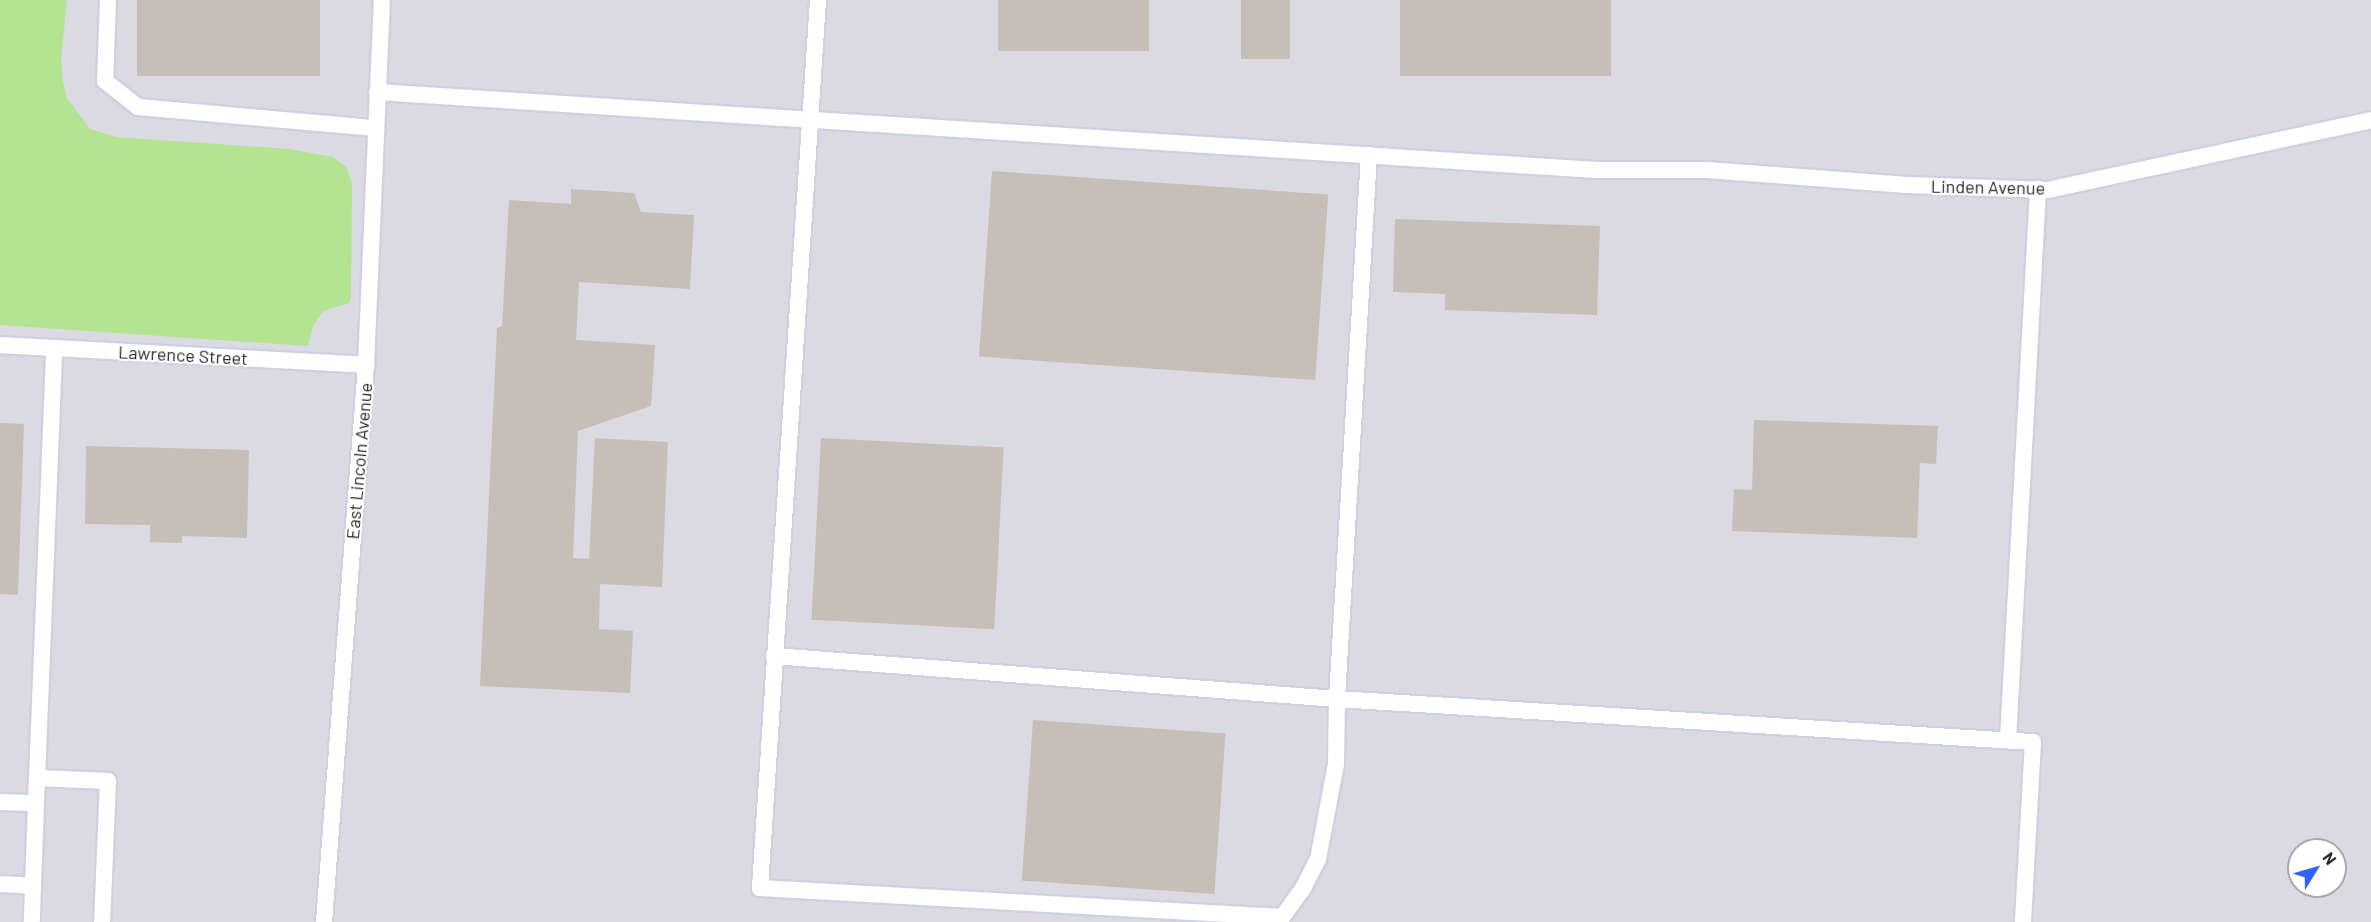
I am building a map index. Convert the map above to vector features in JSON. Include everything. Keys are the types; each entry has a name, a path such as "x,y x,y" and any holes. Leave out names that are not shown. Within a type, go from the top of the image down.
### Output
{"lane":[{"path":"108,0 105,81 138,107 375,128"},
{"name":"East Lincoln Avenue","path":"324,922 366,364 382,0"},
{"path":"818,0 760,888 1281,920 1304,888 1318,859 1336,764 1337,699 1369,155"},
{"name":"Linden Avenue","path":"377,92 1597,170 1707,170 1907,185 2048,190 2371,120"},
{"path":"2008,740 2038,189"},
{"name":"Lawrence Street","path":"0,345 366,364"},
{"path":"32,922 54,348"},
{"path":"774,656 1337,699 2033,741 2023,922"},
{"path":"38,778 108,781 102,922"},
{"path":"0,802 36,803"},
{"path":"0,884 33,886"}],"shaded area":[{"path":"0,0 2371,0 2371,922 0,922"}],"green space":[{"path":"0,0 67,0 61,59 63,82 67,98 90,129 116,137 289,149 333,157 346,167 352,184 351,298 349,303 323,311 313,326 308,346 0,325"}],"building":[{"path":"137,0 320,0 320,76 137,76"},
{"path":"998,0 1149,0 1149,51 998,51"},
{"path":"1241,0 1290,0 1290,59 1241,59"},
{"path":"1400,0 1611,0 1611,76 1400,76"},
{"path":"992,171 1328,195 1315,380 979,357"},
{"path":"571,189 634,193 641,212 694,215 690,289 579,282 576,340 655,345 651,406 578,431 573,558 589,559 595,438 668,442 662,587 600,584 599,629 633,631 630,693 480,686 497,328 502,326 509,200 571,204"},
{"path":"1395,219 1600,226 1597,315 1445,310 1445,294 1393,292"},
{"path":"1754,420 1938,426 1936,464 1920,463 1917,538 1732,531 1734,489 1752,490"},
{"path":"0,423 24,424 18,595 0,594"},
{"path":"821,438 1004,448 994,629 811,620"},
{"path":"86,446 249,450 247,538 182,536 182,543 150,542 150,525 85,524"},
{"path":"1033,720 1226,733 1214,894 1022,881"}]}
